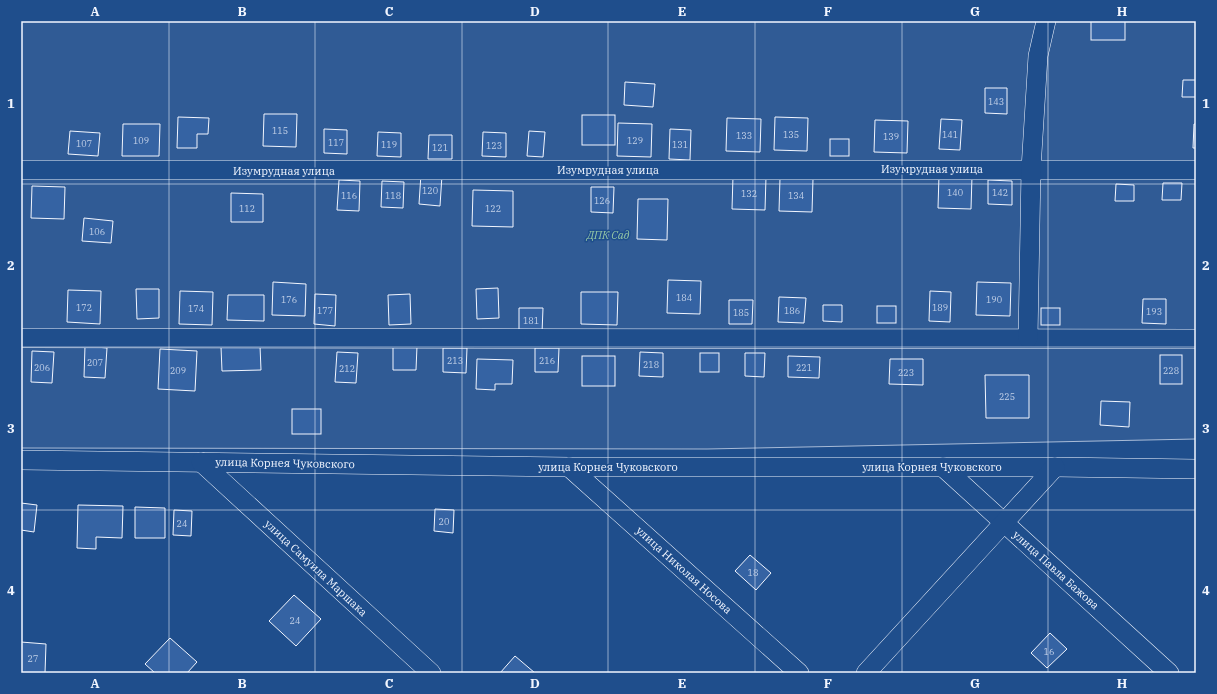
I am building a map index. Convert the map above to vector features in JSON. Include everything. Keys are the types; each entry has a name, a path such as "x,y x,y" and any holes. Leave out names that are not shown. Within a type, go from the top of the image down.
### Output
{"street":[{"path":"1028,338 1031,169 1038,56 1046,21"},
{"name":"Изумрудная улица","path":"21,170 1196,170"},
{"path":"21,338 1196,339"},
{"name":"улица Корнея Чуковского","path":"21,460 569,467 1055,467 1196,469"},
{"name":"улица Самуила Маршака","path":"201,462 430,673"},
{"name":"улица Николая Носова","path":"569,467 799,673"},
{"path":"866,673 1055,467"},
{"name":"улица Павла Бажова","path":"943,468 1169,673"}],"green space":[{"name":"ДПК Сад","path":"21,21 1196,21 1196,439 707,449 21,448"}],"building":[{"path":"1091,21 1125,21 1125,40 1091,40"},
{"path":"1183,80 1196,80 1196,97 1182,97"},
{"path":"625,82 655,84 653,107 624,105"},
{"path":"985,88 1007,88 1007,114 985,113"},
{"path":"264,114 297,114 296,147 263,146"},
{"path":"582,115 615,115 615,145 582,145"},
{"path":"178,117 209,118 208,134 197,134 197,148 177,148"},
{"path":"775,117 808,118 807,151 774,150"},
{"path":"727,118 761,119 760,152 726,151"},
{"path":"941,119 962,120 960,150 939,149"},
{"path":"875,120 908,121 907,153 874,152"},
{"path":"618,123 652,124 651,157 617,156"},
{"path":"123,124 160,124 159,156 122,156"},
{"path":"1194,124 1196,124 1196,148 1193,148"},
{"path":"324,129 347,130 347,154 324,153"},
{"path":"670,129 691,130 690,160 669,159"},
{"path":"70,131 100,133 98,156 68,154"},
{"path":"529,131 545,132 543,157 527,156"},
{"path":"378,132 401,133 401,157 377,156"},
{"path":"483,132 506,133 506,157 482,156"},
{"path":"429,135 452,135 452,159 428,159"},
{"path":"830,139 849,139 849,156 830,156"},
{"path":"421,174 442,175 440,206 419,204"},
{"path":"939,175 972,176 971,209 938,208"},
{"path":"733,176 766,177 765,210 732,209"},
{"path":"780,178 813,179 812,212 779,211"},
{"path":"339,180 360,181 359,211 337,210"},
{"path":"988,180 1012,181 1012,205 988,204"},
{"path":"382,181 404,182 403,208 381,207"},
{"path":"1163,183 1182,183 1181,200 1162,200"},
{"path":"1116,184 1134,185 1134,201 1115,201"},
{"path":"32,186 65,187 64,219 31,218"},
{"path":"591,187 614,187 613,213 591,212"},
{"path":"473,190 513,191 513,227 472,226"},
{"path":"231,193 263,194 263,222 231,222"},
{"path":"638,199 668,199 667,240 637,239"},
{"path":"84,218 113,221 111,243 82,241"},
{"path":"668,280 701,281 700,314 667,313"},
{"path":"273,282 306,284 305,316 272,315"},
{"path":"977,282 1011,283 1010,316 976,315"},
{"path":"498,288 499,318 477,319 476,289"},
{"path":"136,289 159,289 159,318 137,319"},
{"path":"68,290 101,291 100,324 67,322"},
{"path":"180,291 213,292 212,325 179,324"},
{"path":"930,291 951,292 950,322 929,321"},
{"path":"581,292 618,292 617,325 581,324"},
{"path":"315,294 336,295 335,326 314,324"},
{"path":"410,294 411,324 389,325 388,295"},
{"path":"228,295 264,295 264,321 227,320"},
{"path":"779,297 806,298 804,323 778,322"},
{"path":"1143,299 1166,299 1166,324 1142,323"},
{"path":"729,300 753,300 752,324 729,324"},
{"path":"823,305 842,305 842,322 823,321"},
{"path":"877,306 896,306 896,323 877,323"},
{"path":"519,308 543,308 542,333 519,332"},
{"path":"1041,308 1060,308 1060,325 1041,325"},
{"path":"393,345 417,346 416,370 393,370"},
{"path":"85,346 107,348 105,378 84,377"},
{"path":"260,346 261,370 222,371 221,347"},
{"path":"443,348 467,348 466,373 443,372"},
{"path":"535,348 559,348 558,372 535,372"},
{"path":"160,349 197,351 195,391 158,389"},
{"path":"32,351 54,352 52,383 31,382"},
{"path":"337,352 358,353 356,383 335,382"},
{"path":"640,352 663,353 663,377 639,376"},
{"path":"700,353 719,353 719,372 700,372"},
{"path":"745,353 765,353 764,377 745,376"},
{"path":"1160,355 1182,355 1182,384 1160,384"},
{"path":"582,356 615,356 615,386 582,386"},
{"path":"788,356 820,357 819,378 788,377"},
{"path":"477,359 513,360 512,384 495,384 495,390 476,389"},
{"path":"890,359 923,359 923,385 889,384"},
{"path":"985,375 1029,375 1029,418 986,418"},
{"path":"1101,401 1130,402 1129,427 1100,425"},
{"path":"292,409 321,409 321,434 292,434"},
{"path":"21,503 37,505 34,532 21,530"},
{"path":"78,505 123,506 122,538 96,537 96,549 77,548"},
{"path":"135,507 165,508 165,538 135,538"},
{"path":"435,509 454,510 453,533 434,531"},
{"path":"174,510 192,511 191,536 173,535"},
{"path":"750,555 771,573 756,590 735,571"},
{"path":"294,595 321,619 296,646 269,621"},
{"path":"1050,633 1067,649 1047,668 1031,653"},
{"path":"170,638 197,662 187,673 155,673 145,664"},
{"path":"21,642 46,644 45,673 21,673"},
{"path":"515,656 535,673 500,673"}]}
